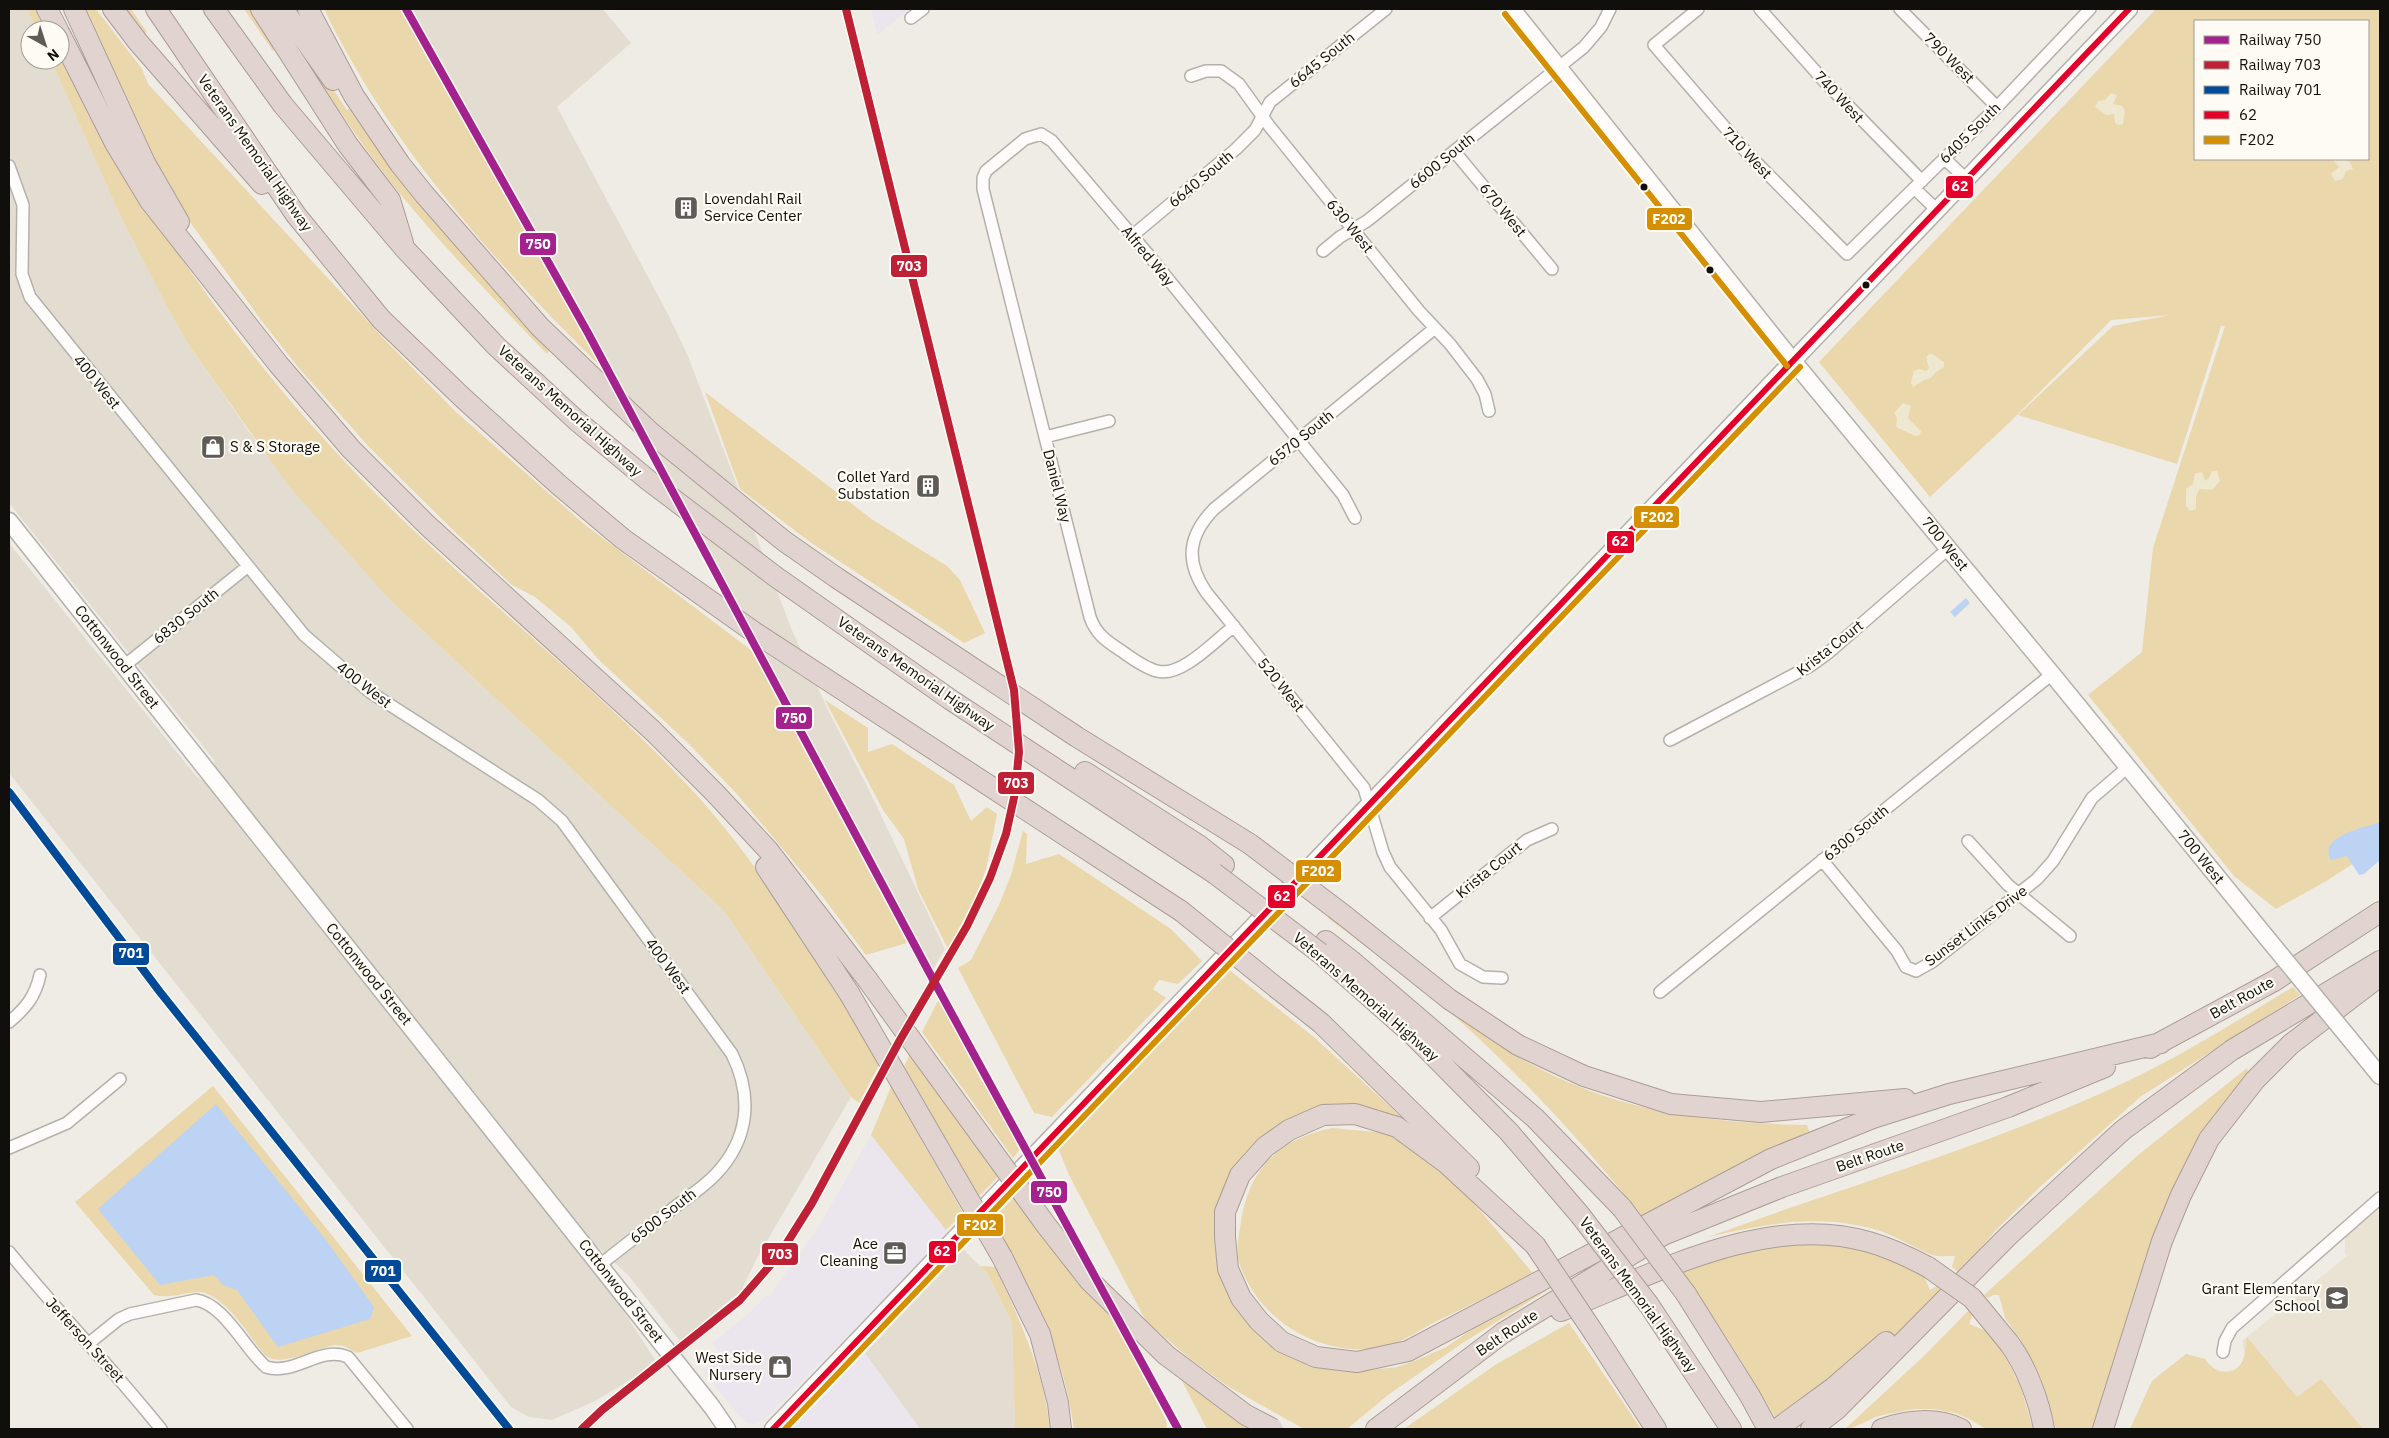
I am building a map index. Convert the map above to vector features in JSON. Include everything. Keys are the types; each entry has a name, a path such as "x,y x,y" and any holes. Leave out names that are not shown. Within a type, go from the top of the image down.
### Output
{"highway":[{"path":"74,9 145,163 220,291"},
{"path":"113,9 210,126 382,319"},
{"name":"Veterans Memorial Highway","path":"156,9 296,215 382,319 463,398 558,485 623,539 754,632 1181,911 1321,1024 1463,1161 1535,1246 1656,1429"},
{"name":"Veterans Memorial Highway","path":"214,9 284,105 405,249 496,346 576,420 648,480 776,577 951,700 1054,767 1219,869 1323,947 1509,1132 1580,1215 1649,1305 1729,1425"},
{"path":"261,9 348,145 390,200 405,249"},
{"path":"284,9 352,106 450,226 540,327 620,405 680,458 784,541 837,578 1077,738 1250,844 1345,916 1449,999 1518,1045 1584,1076 1671,1104 1761,1112 1949,1094"},
{"path":"308,9 354,96 400,164"},
{"path":"70,54 115,143 150,202 279,365 358,456 434,532 652,731 715,793 768,850 867,979 1046,1225 1089,1280 1166,1355 1246,1415 1273,1429"},
{"path":"851,629 934,674 1033,737 1200,846 1219,869"},
{"path":"715,793 849,993 1002,1257 1040,1334 1058,1403 1061,1429"},
{"name":"Belt Route","path":"1376,1429 1503,1333 1663,1236 1782,1187 2008,1107 2161,1043 2274,981 2380,912"},
{"path":"1323,947 1354,962 1535,1118 1622,1208 1686,1294 1750,1396 1768,1429"},
{"path":"1777,1429 1834,1388 2008,1236 2123,1130 2232,1050 2380,961"},
{"path":"2103,1429 2162,1241 2181,1195 2209,1139 2255,1080 2291,1044 2380,976"},
{"path":"1535,1246 1446,1163 1397,1127 1356,1114 1323,1116 1289,1130 1265,1147 1240,1175 1225,1212 1228,1269 1241,1298 1259,1321 1282,1342 1316,1357 1357,1362 1408,1351 1771,1159 1873,1118 1949,1094 2161,1043"},
{"path":"1503,1333 1713,1250 1750,1240 1806,1235 1839,1236 1868,1241 1900,1252 1928,1267 1972,1298 2018,1355 2041,1413 2044,1429"},
{"path":"1811,1429 1837,1409 2008,1236"},
{"path":"1882,1429 1896,1424 1918,1421 1943,1424 1961,1429"}],"main road":[{"name":"700 West","path":"1512,9 1794,361 2380,1076"},
{"path":"774,1429 2129,9"},
{"name":"Cottonwood Street","path":"9,520 601,1264 727,1429"}],"street":[{"path":"911,18 923,9"},
{"name":"6645 South","path":"1262,115 1270,102 1386,9"},
{"name":"6600 South","path":"1323,251 1367,221 1559,67 1591,40 1601,27 1610,9"},
{"name":"710 West","path":"1698,9 1654,45 1747,153 1847,254"},
{"name":"740 West","path":"1760,9 1918,185 1937,210"},
{"name":"790 West","path":"1900,9 1997,107"},
{"name":"6405 South","path":"1847,254 1997,107 2090,9"},
{"name":"630 West","path":"1191,76 1214,70 1228,74 1240,84 1262,115 1353,229 1477,378 1485,394 1489,411"},
{"name":"6640 South","path":"1132,236 1236,149 1255,130 1262,115"},
{"name":"Alfred Way","path":"983,178 989,169 1025,140 1037,134 1044,135 1056,144 1343,495 1355,518"},
{"name":"670 West","path":"1454,151 1552,269"},
{"path":"1944,158 1966,180"},
{"name":"400 West","path":"9,166 24,205 22,274 30,296 247,567 304,635 370,692 538,800 571,832 732,1054 741,1072 746,1097 745,1118 738,1142 723,1166"},
{"name":"Daniel Way","path":"983,178 983,189 1090,616 1099,635 1147,667 1166,672 1182,668 1234,626"},
{"name":"6570 South","path":"1193,563 1192,546 1202,522 1214,509 1435,328"},
{"path":"1045,437 1110,421"},
{"name":"Krista Court","path":"1670,740 1810,666 1828,653 1949,548"},
{"name":"520 West","path":"1193,563 1197,579 1364,788 1368,807 1390,867 1441,930 1460,964 1483,977 1502,978"},
{"name":"6830 South","path":"124,666 247,567"},
{"name":"6300 South","path":"1660,992 2052,674"},
{"name":"Sunset Links Drive","path":"1822,860 1896,950 1906,967 1916,970 1932,962 2037,879 2053,861 2092,798 2128,767"},
{"name":"Krista Court","path":"1430,918 1527,840 1552,829"},
{"path":"1968,841 2019,894 2070,936"},
{"path":"9,1022 31,1001 36,993 40,975"},
{"path":"9,1148 67,1123 120,1079"},
{"name":"6500 South","path":"601,1264 708,1181 723,1166"},
{"path":"2223,1352 2225,1341 2232,1328 2380,1198"},
{"name":"Jefferson Street","path":"9,1252 60,1315 119,1377 161,1429"},
{"path":"88,1344 119,1319 130,1314 196,1300 204,1301 219,1312 266,1367 284,1370 330,1353 340,1353 348,1357 408,1429"}],"shaded area":[{"path":"9,9 27,9 32,20 20,20 20,70 55,70 119,213 169,311 190,347 257,443 390,600 724,911 851,1097 757,1258 741,1291 680,1341 628,1275 593,1243 215,768 214,760 9,503"},
{"path":"27,9 35,9 41,20 32,20"},
{"path":"83,9 96,9 142,69 148,84 386,341 456,412 584,524 751,650 907,943 866,955 823,897 736,793 688,743 598,659 571,627 535,597 512,585 454,531 370,448 298,367 261,320 187,218 145,146"},
{"path":"121,9 131,9 147,32 141,36"},
{"path":"244,9 251,9 275,49 273,51"},
{"path":"272,9 279,9 347,110 349,109 397,177 550,349 547,354 454,256 401,195 350,127"},
{"path":"324,9 402,9 603,369 523,287 448,201 413,155 381,108 351,60"},
{"path":"402,9 603,9 631,43 557,107 669,316 688,356 791,628 828,710 869,790 945,949 927,980 600,363"},
{"path":"871,9 910,9 877,35"},
{"path":"2156,9 2380,9 2380,846 2328,880 2276,909 2234,876 2088,695 2142,652 2153,548 2225,326 2221,326 2177,464 2018,415 2113,326 2170,315 2111,320 2009,423 1930,497 1819,362"},
{"path":"55,70 67,70 119,162 184,263 256,359 294,405 375,493 417,534 635,732 677,774 735,841 762,877 811,951 879,1065 859,1103 851,1097 724,911 390,600 288,485 190,347 169,311 119,213"},
{"path":"705,392 873,520 947,566 960,580 985,633 964,643 810,542 740,489"},
{"path":"9,543 196,776 205,782 609,1288 655,1360 635,1377 595,1401 552,1420 529,1417 511,1407 9,773"},
{"path":"825,700 868,728 868,752 892,744 954,785 971,821 987,807 997,814 986,869 976,896 948,949 918,889 904,839 883,810"},
{"path":"1023,831 1027,834 1026,864 1059,854 1171,929 1202,961 1178,984 1159,980 1153,989 1166,998 1052,1117 1034,1113 958,968 971,960 999,905 1011,875"},
{"path":"1330,915 1470,1026 1520,1058 1554,1076 1589,1091 1659,1111 1731,1121 1807,1125 1810,1133 1644,1219 1556,1116 1485,1044 1428,994 1328,918"},
{"path":"1228,969 1315,1038 1408,1123 1330,1109 1239,1168 1223,1272 1306,1362 1330,1369 1351,1372 1397,1367 1446,1347 1488,1319 1544,1288 1546,1291 1461,1344 1388,1395 1347,1429 1304,1429 1229,1387 1189,1358 1146,1321 1069,1175 1059,1150"},
{"path":"2293,987 2300,995 2140,1097 2040,1187 1996,1230 1959,1273 1952,1267 1955,1256 1932,1255 1884,1232 1855,1225 1813,1221 1792,1222 1708,1237 1975,1144 2081,1102 2173,1058"},
{"path":"939,999 980,1078 1022,1147 1013,1158 922,1032"},
{"path":"910,1054 999,1176 979,1196 904,1066"},
{"path":"2247,1068 2249,1075 2230,1098 2095,1429 2056,1429 2041,1378 2022,1342 2005,1318 1999,1295 1993,1295 1988,1298 1984,1295 2137,1156"},
{"path":"213,1086 412,1336 357,1353 344,1346 336,1345 288,1359 279,1360 271,1358 264,1354 226,1306 207,1294 197,1292 170,1296 154,1295 75,1202"},
{"path":"891,1087 963,1213 946,1230 871,1135"},
{"path":"1332,1128 1386,1133 1405,1140 1473,1202 1536,1277 1512,1291 1498,1291 1404,1339 1380,1348 1349,1349 1328,1345 1308,1338 1290,1328 1273,1315 1259,1300 1247,1282 1239,1262 1239,1232 1244,1208 1249,1190 1257,1174 1280,1150 1312,1133"},
{"path":"871,1135 949,1233 763,1421 755,1424 747,1423 738,1415 703,1371 718,1358 718,1350 712,1343 748,1314 767,1295 770,1297 817,1230"},
{"path":"1014,1197 1060,1259 1115,1322 1166,1420 1167,1429 1074,1429 1062,1373 1044,1320 1020,1269 993,1219"},
{"name":"Grant Elementary School","path":"2380,1207 2380,1429 2130,1429 2152,1381 2186,1354 2205,1359 2209,1365 2219,1372 2234,1370 2241,1364 2245,1355 2242,1341 2347,1256 2345,1253 2345,1236"},
{"path":"1834,1243 1883,1256 1923,1274 1930,1290 1939,1285 1944,1288 1872,1357 1781,1427 1732,1346 1681,1269 1779,1244"},
{"path":"961,1247 987,1273 1012,1323 1015,1429 920,1429 865,1353 920,1295"},
{"path":"980,1266 995,1267 1013,1306 1036,1366 1047,1408 1050,1429 1015,1429 1012,1323 987,1273"},
{"path":"1969,1310 1973,1314 1969,1324 1989,1332 2006,1358 2021,1388 2033,1429 1986,1429 1955,1413 1934,1409 1914,1409 1878,1416 1850,1429 1845,1429 1926,1354"},
{"path":"1569,1323 1641,1429 1404,1429 1495,1365"},
{"path":"2247,1337 2297,1397 2321,1379 2363,1429 2130,1429 2152,1381 2186,1354 2205,1359 2208,1364 2222,1372 2232,1371 2243,1361"},
{"path":"865,1353 920,1429 791,1429"},
{"path":"1182,1381 1255,1429 1207,1429"}],"sand":[{"path":"2111,93 2117,95 2113,104 2122,106 2125,111 2123,124 2115,123 2114,114 2106,115 2095,107 2098,101 2105,100"},
{"path":"2333,160 2350,162 2353,169 2346,171 2343,179 2335,181 2331,174 2339,167"},
{"path":"1929,354 1944,362 1944,367 1931,378 1913,387 1911,383 1914,371 1919,369 1926,371 1929,368 1926,357"},
{"path":"1903,403 1911,406 1908,418 1921,431 1920,435 1915,436 1896,427 1897,418 1894,413"},
{"path":"2212,471 2217,471 2220,481 2212,490 2200,489 2196,496 2196,509 2190,511 2186,506 2186,489 2193,484 2195,473 2202,472 2205,481 2209,478"}],"water":[{"path":"1966,598 1970,603 1955,617 1950,612"},
{"path":"2380,822 2380,860 2364,874 2359,875 2347,856 2331,860 2328,852 2331,845 2337,839 2355,830"},
{"path":"216,1104 326,1240 374,1307 370,1319 278,1347 237,1290 223,1285 214,1275 160,1285 98,1209"}],"rail line":[{"name":"750","path":"406,9 588,333 929,972 1178,1429"},
{"name":"703","path":"582,1429 602,1410 740,1300 780,1254 812,1203 900,1040 967,926 990,878 1006,834 1015,793 1019,752 1014,690 846,9"},
{"name":"701","path":"9,792 160,992 509,1429"}],"transit line":[{"name":"62","path":"773,1429 2129,9"},
{"name":"F202","path":"1505,14 1787,366"},
{"name":"F202","path":"785,1429 1800,367"}],"place":[{"name":"Lovendahl Rail Service Center","path":"686,208"},
{"name":"S & S Storage","path":"213,447"},
{"name":"Collet Yard Substation","path":"928,486"},
{"name":"Ace Cleaning","path":"895,1253"},
{"name":"Grant Elementary School","path":"2337,1298"},
{"name":"West Side Nursery","path":"780,1367"}]}
